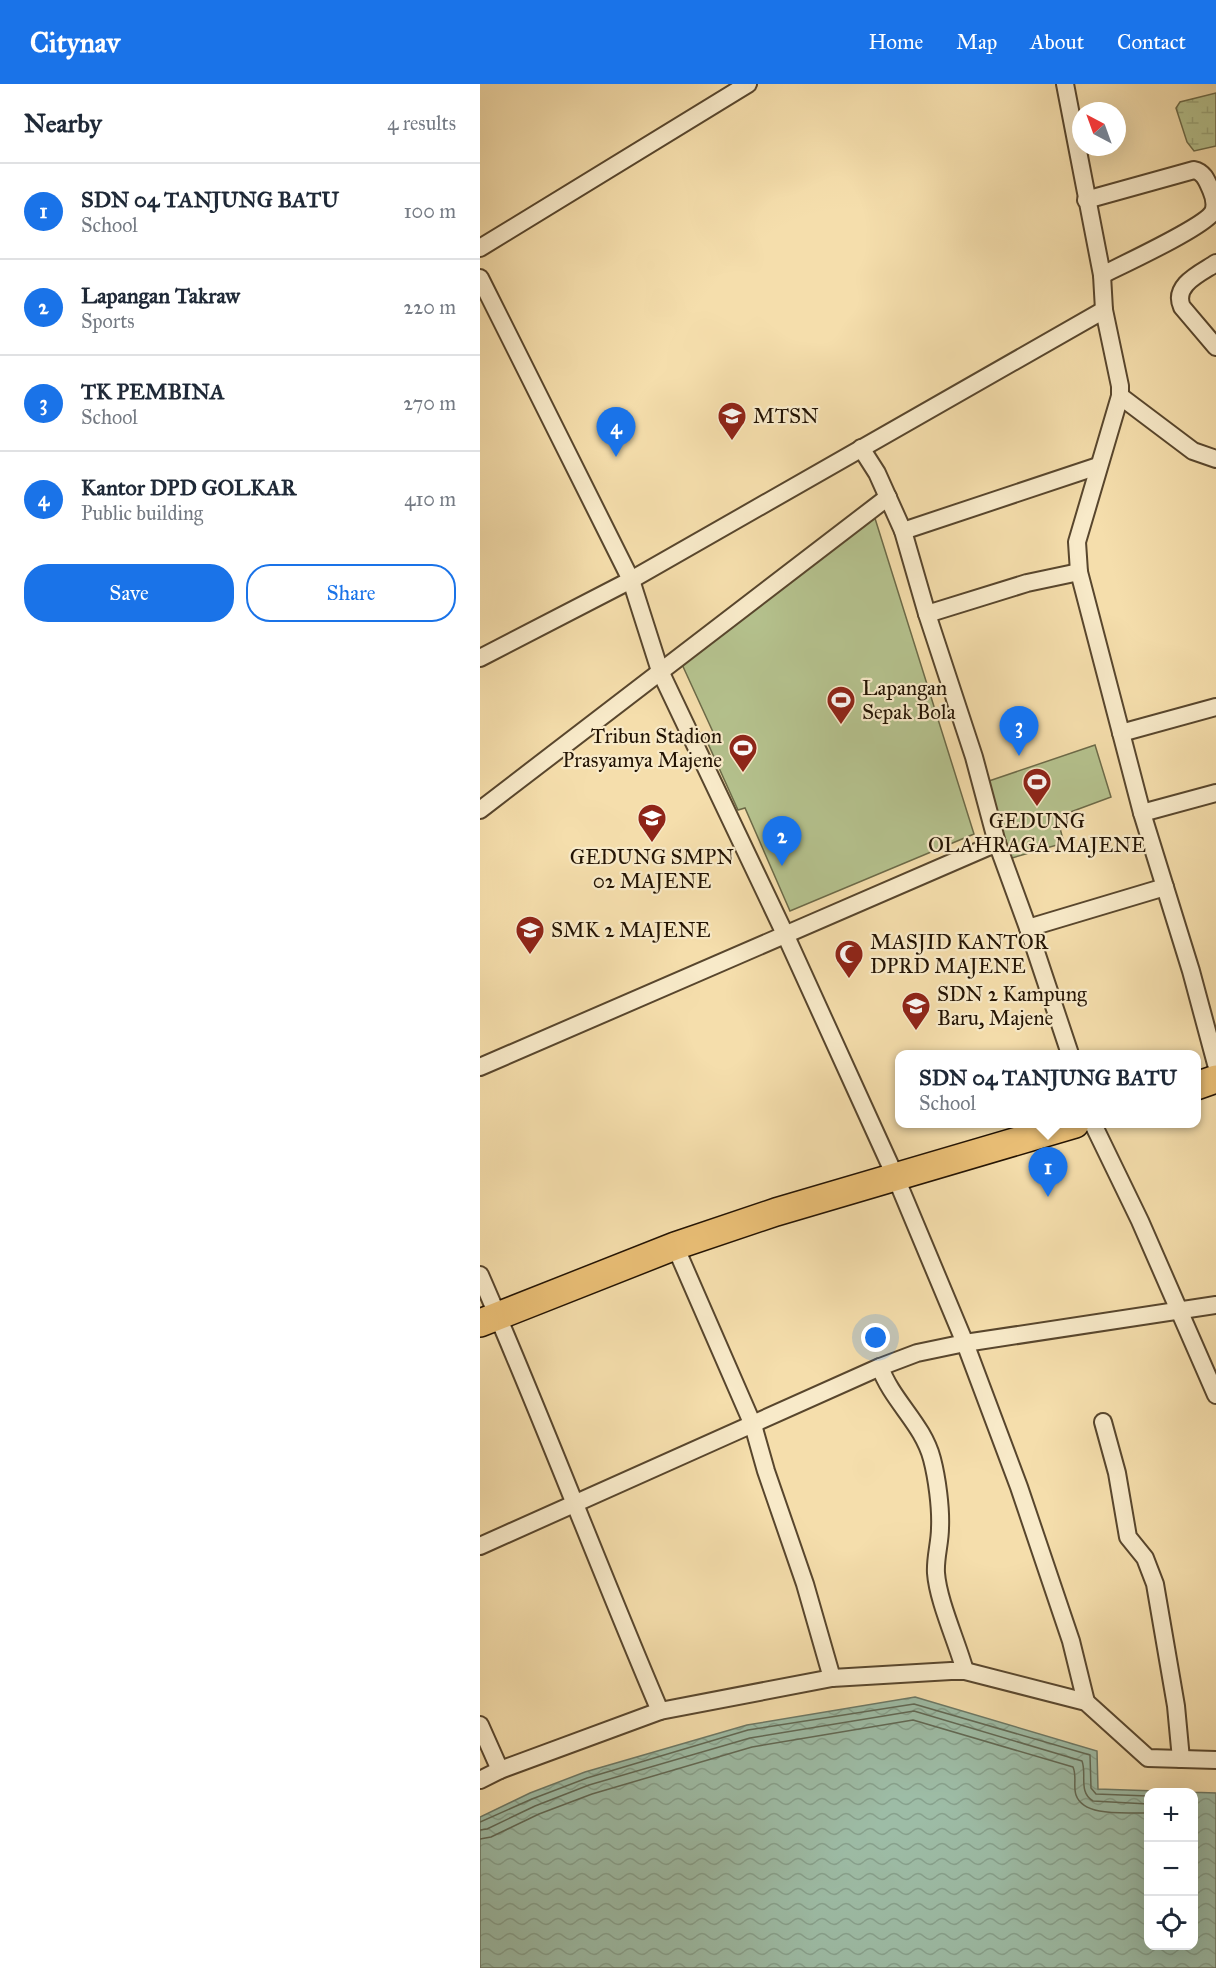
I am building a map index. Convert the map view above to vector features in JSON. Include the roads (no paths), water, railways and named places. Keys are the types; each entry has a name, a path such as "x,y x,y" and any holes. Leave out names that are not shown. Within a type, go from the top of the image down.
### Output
{"highway":[{"path":"1201,1085 1216,1079"},
{"path":"489,1319 675,1246 776,1212 1062,1128"}],"street":[{"path":"480,248 748,84"},
{"path":"1065,84 1102,275 1104,309 1118,373 1120,396 1077,542 1080,572 1142,813 1216,1064"},
{"path":"1086,200 1194,170 1204,175 1215,198 1215,210 1210,217 1102,275"},
{"path":"1216,263 1183,286 1179,293 1179,300 1182,307 1216,347"},
{"path":"480,278 631,580 660,671 785,934 896,1178 965,1343 1019,1486 1071,1641 1086,1702"},
{"path":"480,658 631,580 1104,309"},
{"path":"1120,396 1193,451 1216,459"},
{"path":"861,448 877,473 903,531 927,614 974,757 997,843 1029,928 1069,1050"},
{"path":"903,531 1098,466"},
{"path":"480,810 888,497"},
{"path":"927,614 1027,583 1080,572"},
{"path":"1121,734 1216,707"},
{"path":"1142,813 1216,793"},
{"path":"480,1067 997,843"},
{"path":"1029,928 1165,887"},
{"path":"1095,1128 1140,1221 1216,1395"},
{"path":"675,1246 753,1425 766,1471 805,1584 832,1678"},
{"path":"480,1275 489,1319 576,1503 614,1603 660,1711"},
{"path":"480,1546 880,1367 917,1353 965,1343 1216,1305"},
{"path":"880,1367 897,1399 923,1436 932,1458 940,1528 936,1574 965,1671"},
{"path":"1102,1422 1117,1473 1128,1537 1145,1558 1155,1584 1176,1706 1181,1759"},
{"path":"480,1780 500,1770 660,1711 832,1678 965,1671 1086,1702 1148,1758 1216,1760"},
{"path":"480,1725 500,1770"}],"water":[{"path":"915,1697 1097,1751 1098,1789 1144,1791 1144,1950 1198,1950 1198,1792 1216,1793 1216,1968 480,1968 480,1817 530,1793 585,1772 747,1725"}],"place":[{"name":"MTSN","path":"732,442"},
{"name":"Kantor DPD GOLKAR","path":"616,457"},
{"name":"Lapangan Sepak Bola","path":"841,726"},
{"name":"TK PEMBINA","path":"1019,756"},
{"name":"Tribun Stadion Prasyamya Majene","path":"743,774"},
{"name":"GEDUNG OLAHRAGA MAJENE","path":"1037,808"},
{"name":"GEDUNG SMPN 02 MAJENE","path":"652,844"},
{"name":"Lapangan Takraw","path":"782,866"},
{"name":"SMK 2 MAJENE","path":"530,956"},
{"name":"MASJID KANTOR DPRD MAJENE","path":"849,980"},
{"name":"SDN 2 Kampung Baru, Majene","path":"916,1032"},
{"name":"SDN 04 TANJUNG BATU","path":"1048,1197"}]}
